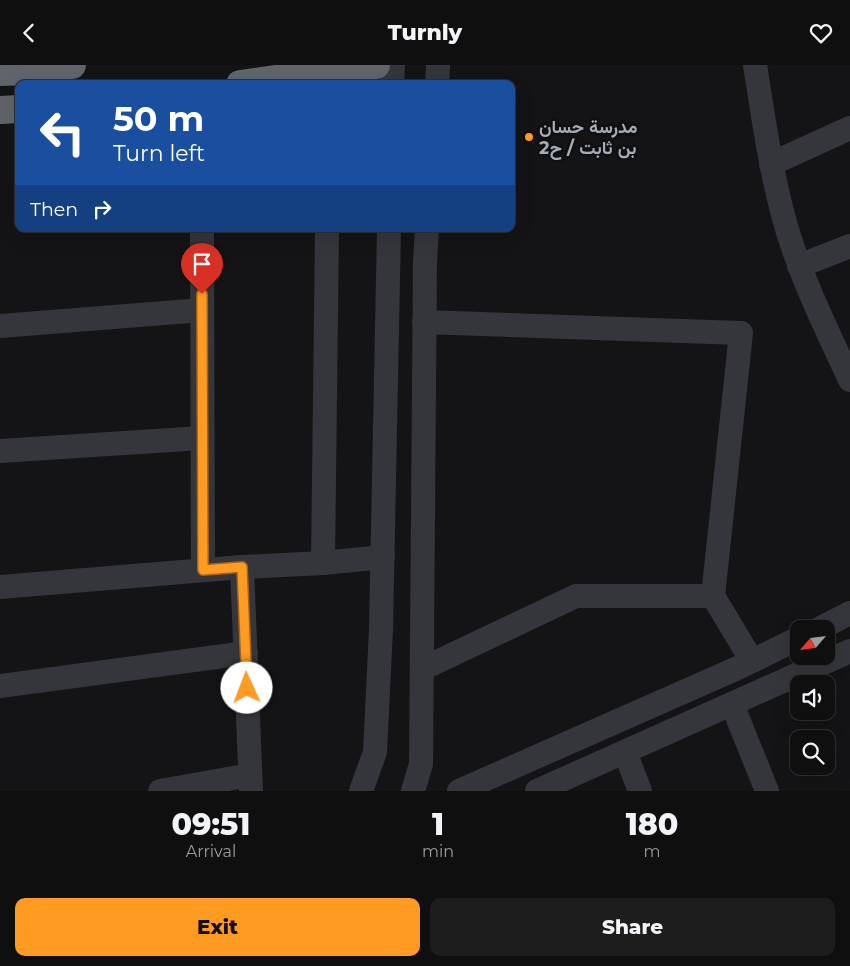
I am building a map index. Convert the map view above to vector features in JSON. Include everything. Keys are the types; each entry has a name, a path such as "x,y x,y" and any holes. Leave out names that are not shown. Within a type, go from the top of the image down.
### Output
{"highway":[{"path":"0,72 30,71 72,65"},
{"path":"269,80 376,65"},
{"path":"0,110 15,109"}],"street":[{"path":"392,80 393,65"},
{"path":"437,80 438,65"},
{"path":"755,65 771,164 783,216 799,266 850,380"},
{"path":"771,164 850,129"},
{"path":"202,232 203,570"},
{"path":"323,563 327,232"},
{"path":"362,791 375,753 381,629 389,232"},
{"path":"413,791 421,764 424,322 427,232"},
{"path":"799,266 850,246"},
{"path":"0,326 202,310"},
{"path":"424,322 741,333 713,596 746,664 742,700 767,791"},
{"path":"0,451 202,438"},
{"path":"0,587 383,557"},
{"path":"160,791 251,783 242,567"},
{"path":"422,669 576,596 713,596"},
{"path":"835,620 850,613"},
{"path":"459,791 746,664 790,642"},
{"path":"537,791 850,651"},
{"path":"0,686 246,653"},
{"path":"625,752 640,791"}],"place":[{"name":"مدرسة حسان بن ثابت / ح2","path":"529,137"}],"route":[{"path":"202,294 203,570 242,567 247,688"}]}
